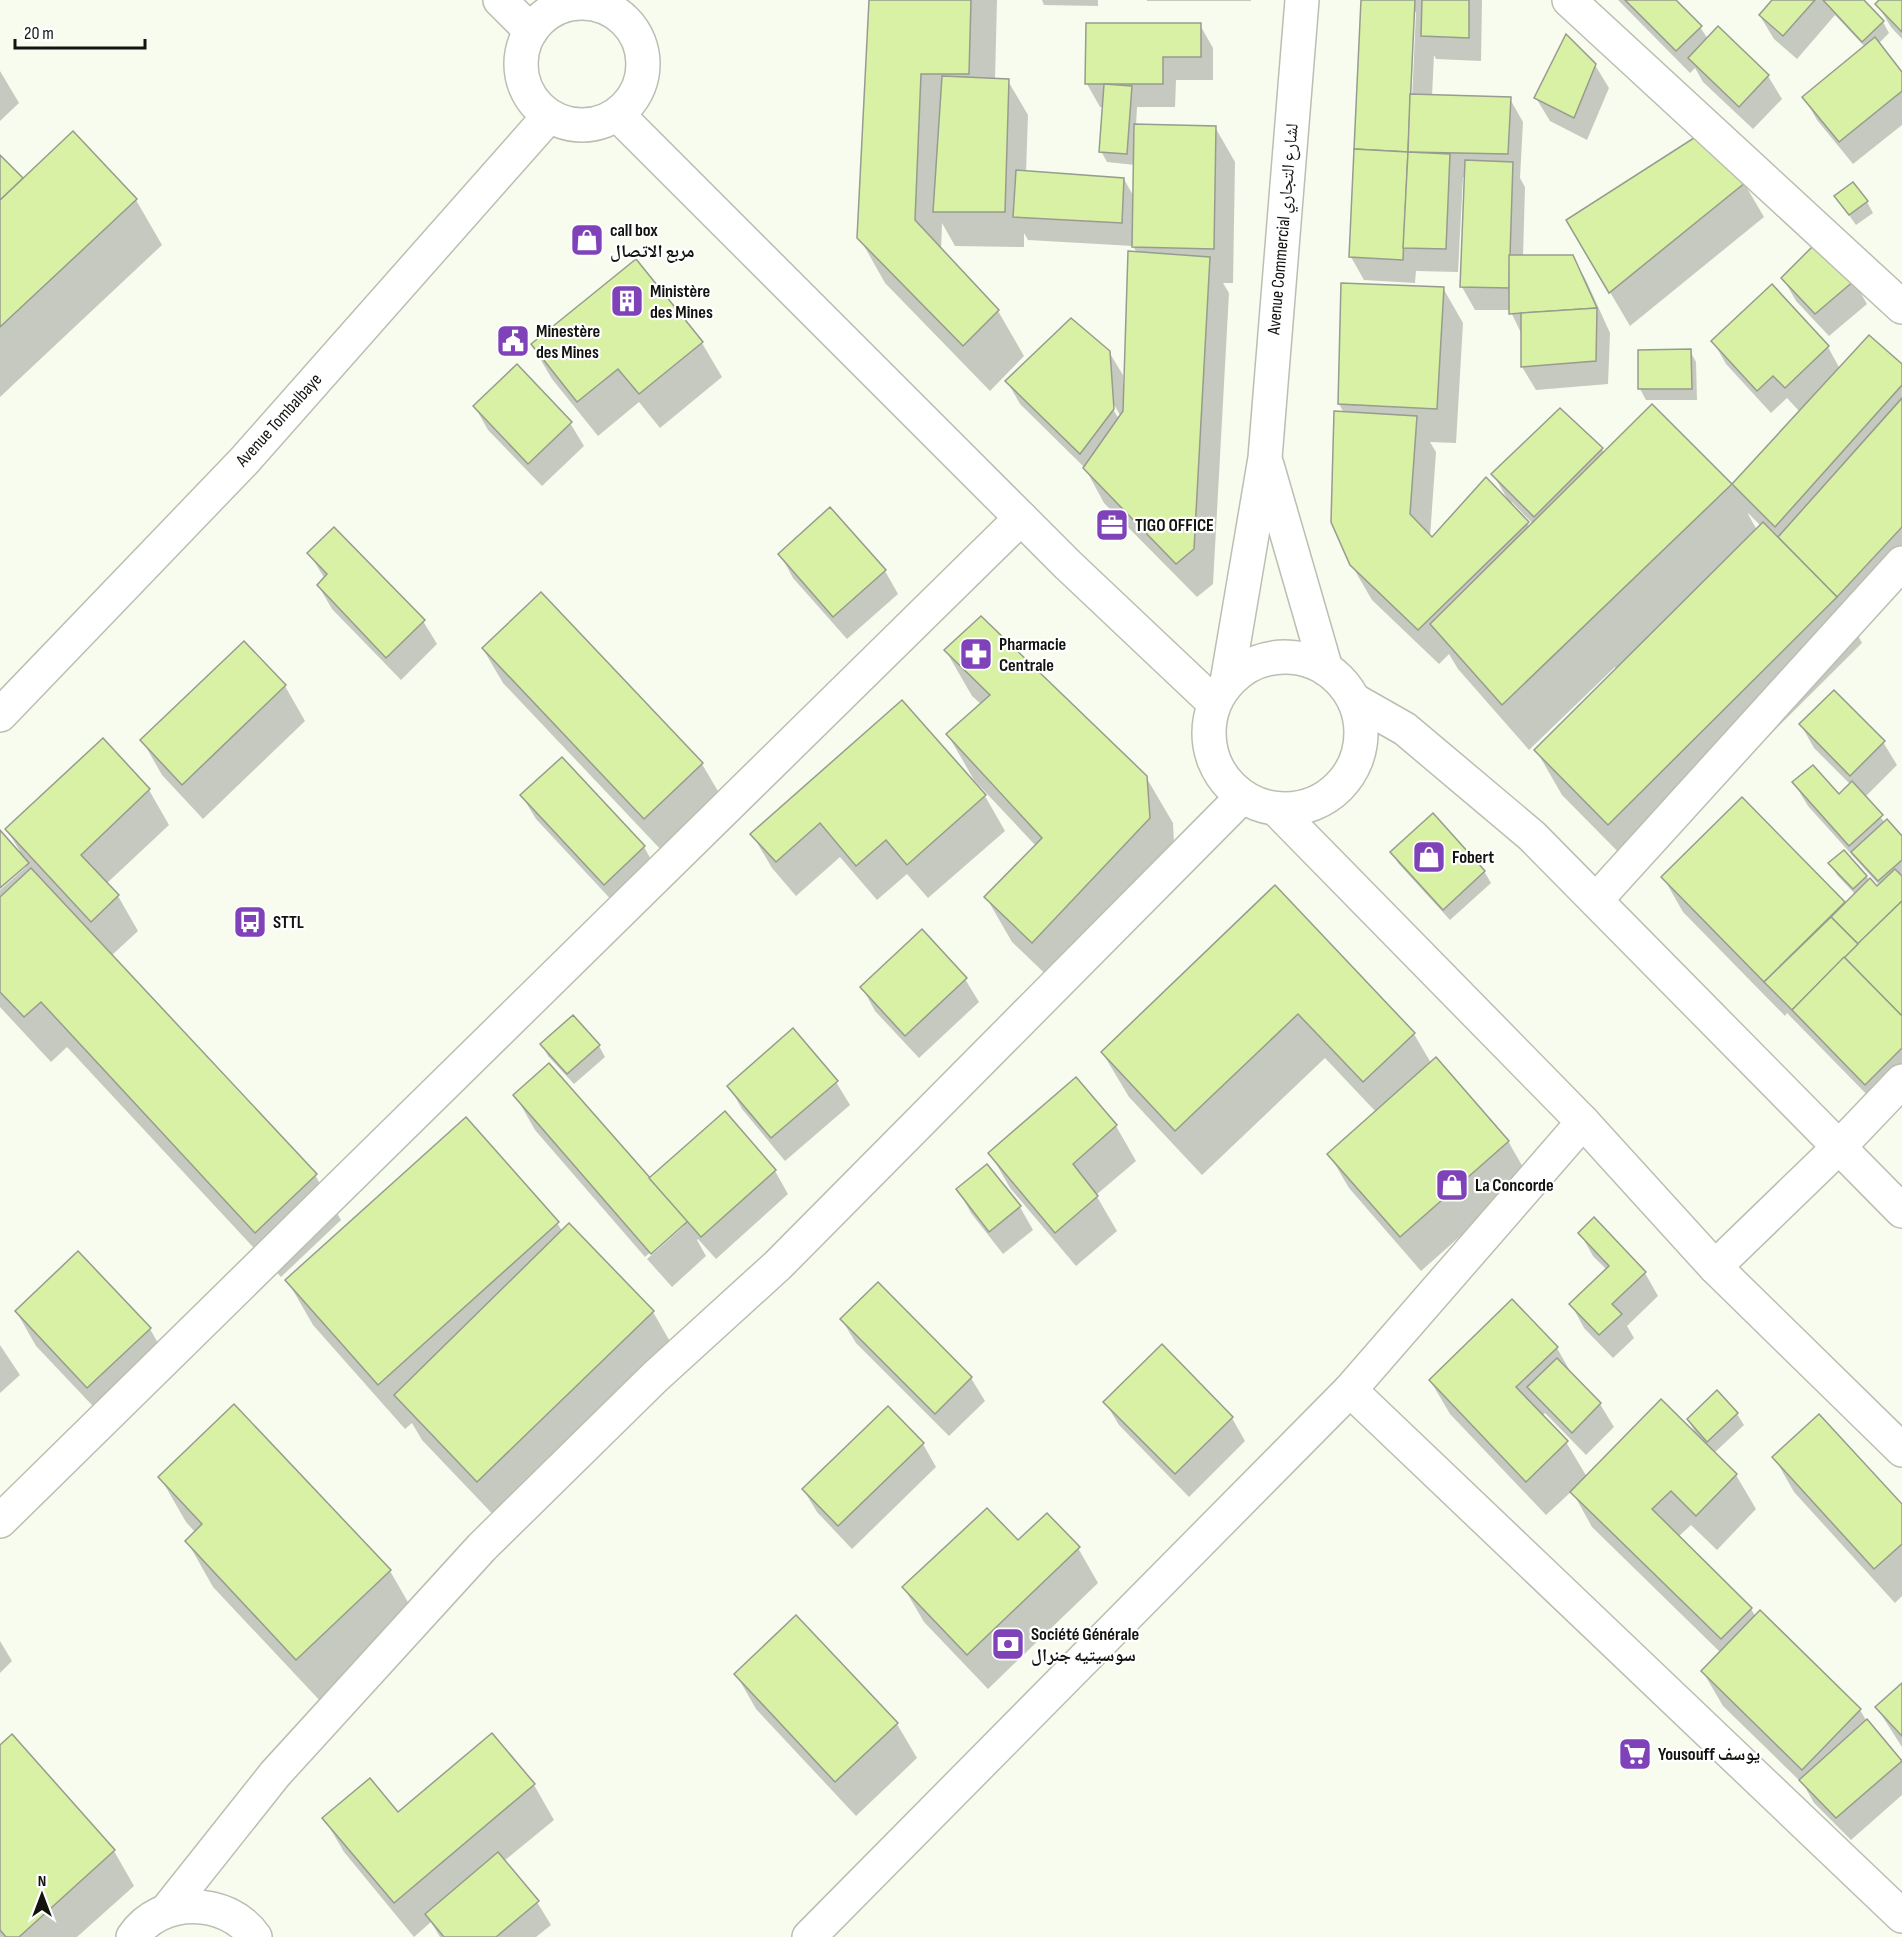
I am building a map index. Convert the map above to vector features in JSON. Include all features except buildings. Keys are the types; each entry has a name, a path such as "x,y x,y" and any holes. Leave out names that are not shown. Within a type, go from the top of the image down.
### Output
{"street":[{"path":"500,0 531,31"},
{"name":"Avenue Commercial لشارع التجاري","path":"1220,692 1265,458 1302,0"},
{"path":"1569,0 1902,307"},
{"path":"569,5 615,6 640,43 644,63 641,83 632,100 618,115 596,124 572,125 549,116 532,99 522,78 521,53 531,31 547,14 569,5"},
{"path":"618,115 1021,518 1220,692"},
{"name":"Avenue Tombalbaye","path":"0,715 244,461 549,116"},
{"path":"1265,458 1326,669"},
{"path":"0,1521 1021,518"},
{"path":"1596,900 1902,563"},
{"path":"1277,810 1310,807 1338,789 1356,763 1362,732 1354,700 1347,687 1326,669 1307,660 1285,656 1263,659 1243,669 1220,692 1207,729 1210,755 1222,779 1242,797 1277,810 1583,1122 1715,1267 1902,1450"},
{"path":"1354,700 1406,729 1532,836 1902,1211"},
{"path":"133,1937 151,1920 167,1910 275,1774 482,1548 655,1377 778,1265 1242,797"},
{"path":"1715,1267 1839,1147 1902,1081"},
{"path":"809,1937 1350,1390 1583,1122"},
{"path":"1350,1390 1902,1916"},
{"path":"167,1910 190,1906 212,1908 233,1917 250,1930 255,1937"}],"place":[{"name":"call box مربع الاتصال","path":"587,240"},
{"name":"Ministère des Mines","path":"627,301"},
{"name":"Minestère des Mines","path":"513,341"},
{"name":"TIGO OFFICE","path":"1112,525"},
{"name":"Pharmacie Centrale","path":"976,654"},
{"name":"Fobert","path":"1429,857"},
{"name":"STTL","path":"250,922"},
{"name":"La Concorde","path":"1452,1185"},
{"name":"Société Générale سوسيتيه جنرال","path":"1008,1644"},
{"name":"Yousouff يوسف","path":"1635,1754"}]}
